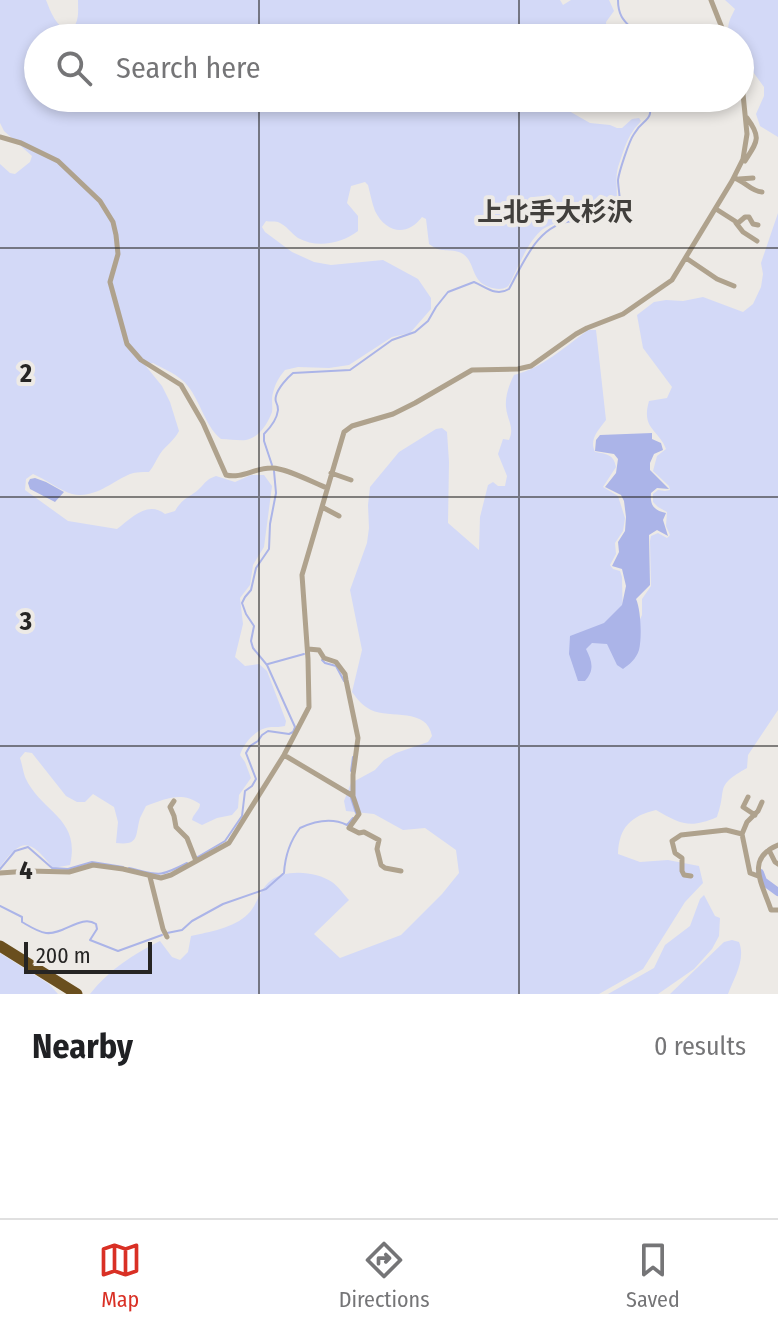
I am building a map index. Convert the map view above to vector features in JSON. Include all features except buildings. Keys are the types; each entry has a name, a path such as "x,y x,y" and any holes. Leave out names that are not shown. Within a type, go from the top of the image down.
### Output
{"highway":[{"path":"0,946 77,994"}],"street":[{"path":"711,0 720,24"},
{"path":"736,179 746,144 746,112"},
{"path":"0,873 69,872 93,865 161,878 229,843 284,755 309,707 302,575 340,441 347,428 393,414 472,370 531,366 576,334 623,314 672,280 758,139 747,117"},
{"path":"0,137 21,143 58,161 100,201 113,222 116,235 118,254 110,282 127,344 141,360 181,385 203,423 226,475 235,477 254,470 273,468 327,488"},
{"path":"736,179 753,178"},
{"path":"736,179 754,191 762,192"},
{"path":"716,209 757,241"},
{"path":"735,222 749,217 753,224 758,225"},
{"path":"686,258 717,279 734,286"},
{"path":"331,473 351,480"},
{"path":"322,507 339,516"},
{"path":"308,649 319,650 324,658 333,660 345,674 358,738 353,796 359,814 349,828 379,840 377,849 381,865 401,871"},
{"path":"284,755 353,796"},
{"path":"748,797 743,807 755,815"},
{"path":"174,801 170,807 176,827 187,838 195,860"},
{"path":"758,876 750,873 742,834 762,802"},
{"path":"691,876 684,875 682,871 682,858 675,853 672,841 675,838 726,830 742,834"},
{"path":"778,845 761,860 758,876 771,910 778,910"},
{"path":"770,851 778,864"},
{"path":"150,877 167,937"}],"shaded area":[{"path":"0,0 46,0 58,24 24,24 24,112 571,112 590,123 617,128 622,128 632,119 639,118 641,121 628,139 618,167 616,206 609,217 569,220 543,229 527,248 510,284 503,289 483,284 463,254 429,244 426,219 422,217 403,230 385,224 375,211 365,182 351,186 347,203 358,216 358,231 345,239 314,243 298,238 278,222 266,221 262,227 265,232 292,252 314,262 331,265 383,260 418,279 431,298 431,309 410,333 392,337 349,365 285,370 275,387 268,421 259,433 246,440 221,439 182,380 153,363 145,365 162,386 179,431 149,472 130,474 95,492 80,495 33,474 26,479 25,490 68,521 117,529 146,510 159,510 165,514 175,511 184,500 216,476 235,482 251,475 264,475 272,486 264,547 253,565 250,585 240,598 243,624 235,657 245,666 259,664 267,671 286,721 285,726 261,730 245,745 240,755 251,778 239,795 238,808 232,815 202,825 192,820 200,804 180,797 167,799 146,806 133,841 116,843 118,822 114,807 93,794 85,802 77,802 66,796 32,753 25,752 20,758 25,777 40,799 58,816 70,836 70,865 53,868 38,852 26,845 15,850 0,867 0,164 15,174 30,162 32,156 4,131 0,123"},
{"path":"78,0 560,0 563,5 571,0 609,0 614,11 606,22 76,24"},
{"path":"725,0 778,0 778,137 760,126 756,114 764,96 764,87 754,73 754,24 729,24 735,9"},
{"path":"778,213 778,710 748,755 747,768 725,784 717,817 692,824 672,819 656,810 633,819 624,830 618,854 640,862 668,860 699,866 703,883 685,902 643,969 599,994 90,994 122,963 160,941 172,957 180,960 188,952 191,936 221,929 242,919 268,883 282,875 300,873 325,878 349,900 314,934 340,958 401,935 442,894 459,873 456,850 425,828 403,830 374,814 346,811 344,801 351,783 375,770 396,753 428,742 432,736 429,727 416,717 371,710 352,692 362,650 350,590 367,543 370,487 399,452 442,428 447,432 449,462 448,523 479,550 480,517 488,485 493,482 505,486 507,476 498,454 503,439 509,440 511,435 506,403 514,375 544,362 588,330 596,330 606,420 595,435 593,447 595,452 611,457 616,467 603,487 618,496 625,518 610,565 620,571 622,577 623,622 635,630 642,615 642,599 651,586 651,536 658,533 667,538 670,535 666,526 667,512 653,502 653,494 658,490 670,490 653,471 657,456 666,449 649,423 647,410 649,401 667,398 672,387 643,348 637,315 654,302 703,297 743,312 753,304 761,287 761,263"},
{"path":"704,895 715,916 720,918 719,936 694,969 658,994 608,994 654,968 665,945 690,926"},
{"path":"724,942 739,942 741,955 728,994 670,994"},
{"path":"0,953 49,984 58,994 0,994"}],"water":[{"path":"652,433 652,439 661,443 663,450 654,454 650,470 669,489 657,488 651,493 651,501 655,509 666,513 663,520 668,536 657,530 649,535 650,585 636,599 640,624 639,650 623,669 617,665 607,644 592,643 586,649 591,661 590,673 585,681 578,681 569,654 570,636 604,623 622,605 626,586 622,569 612,566 619,552 618,542 625,531 624,501 621,495 605,487 616,473 618,459 614,454 595,451 596,440 600,435"},
{"path":"35,478 64,492 55,502 30,489 28,483"}],"waterway":[{"path":"618,0 622,17 628,24"},
{"path":"272,465 264,434 277,413 277,393 293,373 350,370 392,340 415,332 428,321 448,292 474,282 495,292 509,289 534,246 542,236 561,223 574,221 585,224 614,215 620,203 620,170 632,138 650,112"},
{"path":"196,858 225,841 242,816 245,791 256,779 246,753 250,746 268,731 289,734 295,727 267,665 253,648 254,626 242,603 251,590 256,568 269,549 276,493 274,471"},
{"path":"268,664 304,654"},
{"path":"322,660 336,666 344,681"},
{"path":"351,771 353,757"},
{"path":"351,798 356,813"},
{"path":"167,933 182,930 223,904 266,889 284,873 289,849 300,828 323,821 347,825 353,818"},
{"path":"0,869 15,851 28,847 52,868 68,869 92,862 123,867"},
{"path":"129,868 158,874 187,863"},
{"path":"760,873 763,881 778,892"},
{"path":"0,906 22,917 22,922 46,933 84,921 96,924 97,929 90,940 118,951 162,935"}],"district":[{"name":"上北手大杉沢","path":"555,212"}]}
